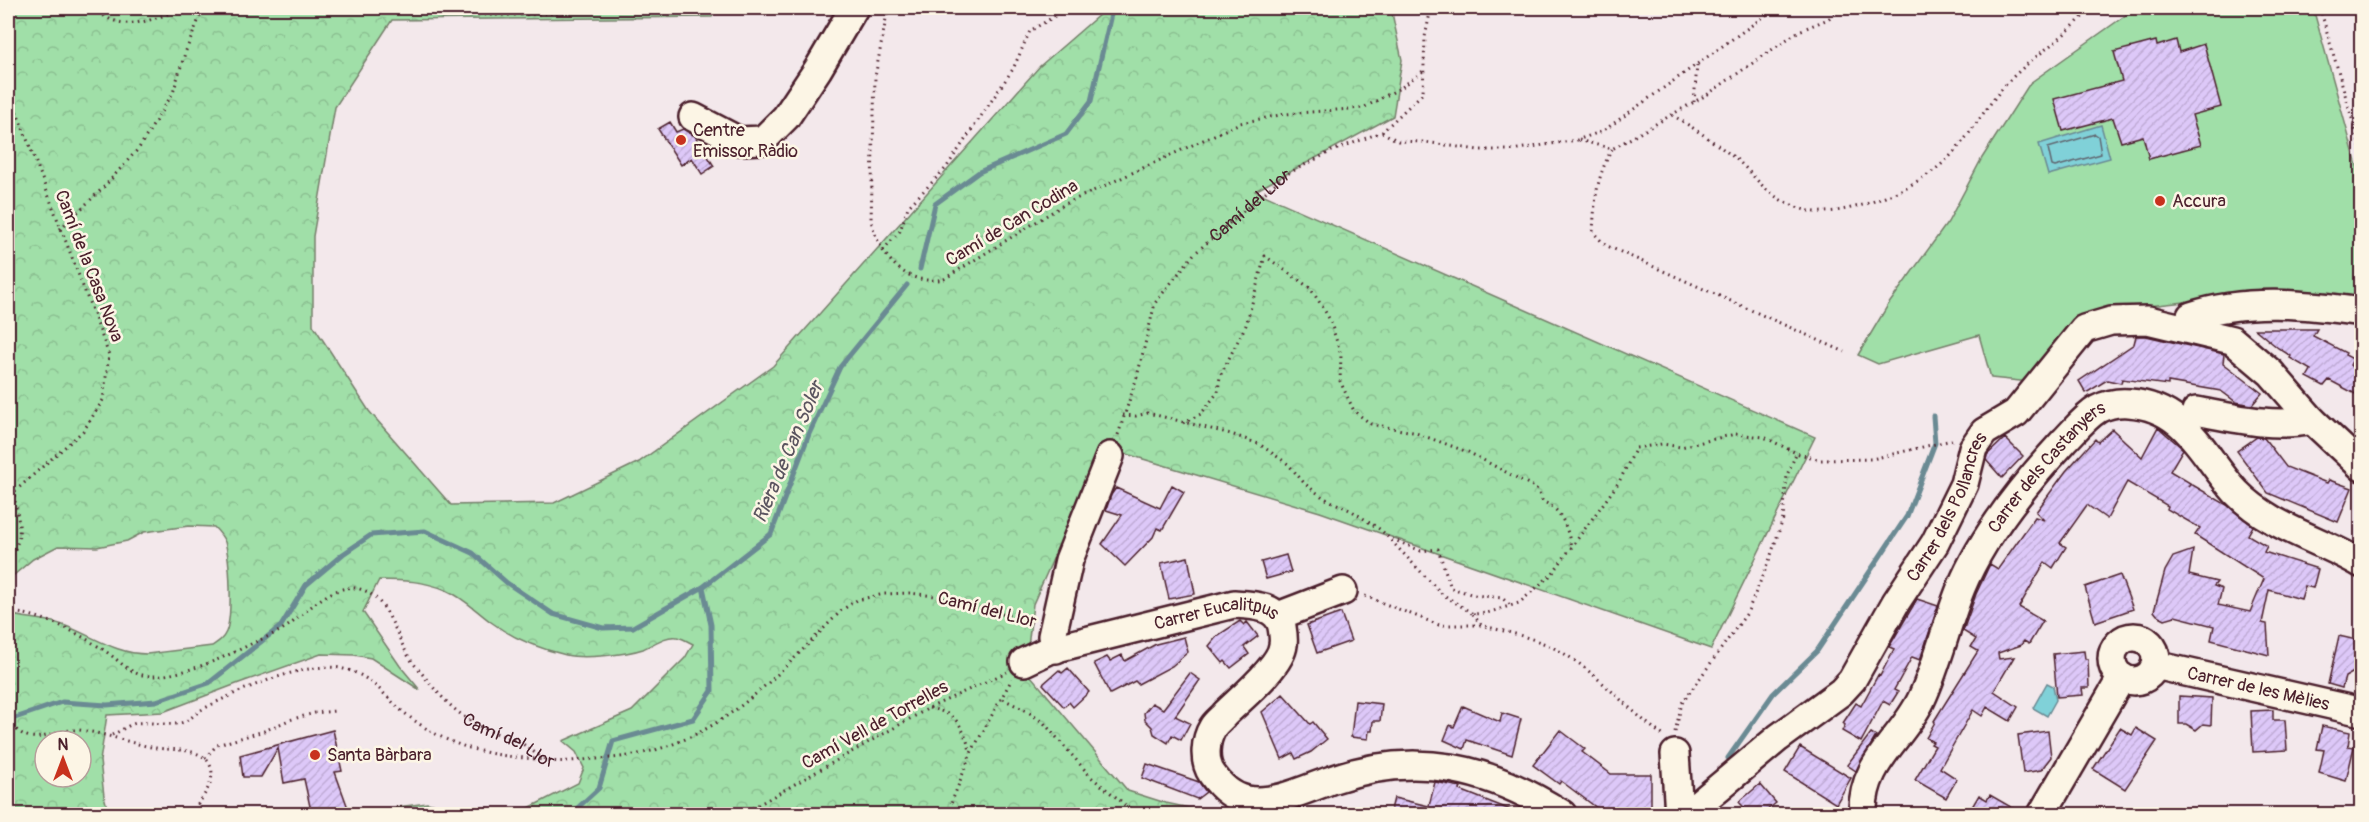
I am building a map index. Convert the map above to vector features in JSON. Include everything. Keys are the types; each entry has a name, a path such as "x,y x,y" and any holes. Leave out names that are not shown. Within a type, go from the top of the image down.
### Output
{"street":[{"path":"693,117 739,141 763,140 786,117 854,8"},
{"path":"2186,328 2191,316 2210,310 2230,308 2294,304 2361,312"},
{"name":"Carrer dels Pollancres","path":"1687,814 1778,738 1841,692 1852,680 1896,602 1935,543 1964,484 1973,448 1984,432 2016,413 2084,329 2112,321 2148,320 2232,340 2271,373 2312,420 2361,466"},
{"name":"Carrer dels Castanyers","path":"1863,814 1867,786 1874,766 1916,711 1961,587 1972,564 2026,483 2086,418 2098,409 2113,403 2127,402 2160,410 2192,434 2232,486 2253,506 2287,528 2329,546 2361,564"},
{"path":"2196,411 2273,423 2312,420"},
{"name":"Camí del Llor","path":"1055,637 1069,560 1110,456"},
{"path":"1278,616 1343,591"},
{"name":"Carrer Eucalitpus","path":"1020,665 1055,637 1234,604 1258,606 1278,616 1282,623 1284,647 1276,662 1213,727 1206,748 1208,767 1217,782 1229,793 1242,799 1259,802 1360,770 1396,765 1423,765 1453,767 1511,785 1534,796 1562,814"},
{"path":"2140,637 2146,640 2155,651 2155,665 2142,679 2128,680 2117,673 2112,660 2115,646 2126,638 2140,637"},
{"name":"Carrer de les Mèlies","path":"2155,665 2361,712"},
{"path":"2042,814 2122,677"},
{"path":"1674,748 1679,814"}],"path":[{"path":"94,8 117,23 137,23 173,12 201,14 214,8"},
{"path":"173,12 177,8"},
{"path":"468,8 480,15 512,15 565,13 590,8"},
{"name":"Camí de Can Codina","path":"888,8 875,77 871,220 874,235 895,267 916,279 933,281 944,279 1065,204 1240,123 1285,114 1363,108 1402,87 1423,71"},
{"path":"883,251 900,231 909,207 946,168 1006,79 1030,32 1064,8"},
{"path":"1431,8 1425,37 1423,93 1382,132 1398,141 1425,142 1478,150 1512,150 1577,140 1603,131 1776,8"},
{"path":"1841,8 1828,19 1799,31 1694,102 1612,149 1600,170 1594,201 1593,232 1605,245 1845,352"},
{"path":"1672,115 1737,160 1769,194 1793,206 1820,213 1846,210 1882,198 1915,182 1951,156 1991,100 2014,76 2090,8"},
{"path":"2320,8 2361,153"},
{"path":"60,229 103,188 139,148 173,93 185,53 201,14"},
{"path":"1694,102 1697,65"},
{"name":"Camí de la Casa Nova","path":"8,89 109,355 103,399 84,430 14,492"},
{"name":"Camí del Llor","path":"1110,456 1115,449 1123,415 1137,377 1155,303 1194,254 1285,175 1332,151 1382,132"},
{"path":"1577,140 1612,149"},
{"path":"1183,423 1201,414 1218,392 1220,376 1246,325 1265,256 1310,288 1326,313 1341,355 1340,381 1354,411 1371,424 1413,432 1468,452 1536,488 1543,502 1551,505 1568,529 1571,547"},
{"path":"1123,415 1136,416 1148,413 1231,434 1259,444 1288,464 1305,484 1324,498 1352,511 1382,530 1442,594 1473,614 1481,626"},
{"path":"1473,614 1487,613 1519,603 1552,574 1619,482 1636,448 1662,444 1681,447 1735,434 1764,437 1796,453 1821,460 1872,459 1984,432"},
{"path":"1674,748 1682,703 1747,613 1769,561 1783,519 1787,475 1796,453"},
{"path":"8,492 14,492 21,525 15,550 8,562"},
{"path":"1390,538 1421,551 1438,549 1451,588 1474,595 1502,598 1510,606"},
{"name":"Camí del Llor","path":"8,612 30,615 62,628 98,646 126,669 141,675 154,676 210,664 282,629 330,593 345,588 361,589 375,596 384,608 411,660 456,710 477,725 522,744 548,760 613,758 647,752 683,741 717,724 762,688 842,610 857,600 884,594 909,593 966,604 1026,621 1055,637"},
{"path":"1343,591 1380,601 1439,626 1481,626 1527,636 1554,648 1583,667 1674,748"},
{"path":"947,814 971,753 1020,665"},
{"name":"Camí Vell de Torrelles","path":"742,814 929,708 1020,665"},
{"path":"112,735 135,723 184,722 204,708 257,685 309,668 343,668 373,682 402,710 441,738 472,751 502,757 548,760"},
{"path":"1003,699 1044,723 1090,777 1137,814"},
{"path":"929,708 950,713 963,730 971,753"},
{"path":"205,758 217,745 264,731 289,720 315,713 335,711"},
{"path":"8,721 24,736 45,737 76,730 112,735 152,748 190,752 205,758 211,766 212,779 191,814"}],"green space":[{"path":"8,8 717,8 712,17 392,20 335,107 313,236 313,325 369,411 451,505 554,503 639,462 773,366 1040,66 1107,8 1391,8 1402,60 1393,116 1255,191 1815,437 1711,649 1320,512 1103,447 1033,604 1028,647 1014,656 1128,791 1166,803 1217,814 512,814 521,812 578,783 584,768 576,752 563,741 632,711 685,658 693,644 673,637 626,653 604,656 566,655 517,638 446,590 413,582 379,580 363,612 400,666 420,690 371,658 321,654 163,712 107,715 100,761 104,796 109,814 8,814 8,614 56,623 124,651 147,654 212,646 226,632 230,614 227,550 223,537 214,527 189,526 144,532 127,541 97,547 58,546 33,559 8,580"},
{"name":"Accura","path":"2136,8 2313,8 2361,180 2361,298 2296,290 2112,310 2030,382 1991,378 1979,335 1878,364 1858,355 1888,305 1948,222 1982,158 2030,83"},
{"path":"427,803 481,814 377,814 398,807"}],"water":[{"path":"2101,125 2110,158 2048,175 2039,144"},
{"path":"2047,683 2053,686 2056,700 2047,716 2033,708"}],"building":[{"path":"2176,40 2179,52 2204,44 2221,107 2192,115 2201,145 2149,159 2143,136 2121,142 2113,118 2063,131 2054,99 2122,81 2114,52 2156,41 2157,46"},
{"name":"Centre Emissor Ràdio","path":"670,122 676,132 683,129 695,136 714,166 702,174 692,158 681,165 658,129"},
{"path":"2255,329 2317,329 2313,336 2353,359 2350,365 2361,375 2361,397 2329,380 2324,386 2307,377 2311,370 2290,358 2291,356"},
{"path":"2136,336 2146,336 2224,354 2223,363 2262,393 2252,405 2236,402 2221,391 2168,382 2168,385 2122,379 2121,383 2107,380 2086,393 2079,381 2134,344"},
{"path":"2158,427 2183,449 2170,471 2190,483 2188,487 2191,484 2227,505 2253,526 2248,535 2267,546 2264,552 2318,569 2313,588 2305,586 2301,599 2269,590 2262,623 2267,624 2269,655 2211,640 2214,626 2175,616 2165,619 2157,615 2154,611 2165,571 2173,557 2193,550 2189,575 2217,582 2214,586 2222,589 2218,605 2250,612 2264,579 2195,535 2200,528 2127,482 2107,519 2087,505 2060,543 2066,547 2053,568 2045,562 2019,607 2043,621 2029,644 2024,641 2021,645 1998,653 1999,659 2014,657 1994,691 2018,707 2010,721 1987,707 1982,716 1973,710 1940,768 1957,779 1946,798 1915,780 1935,746 1926,738 1934,721 1978,651 1971,647 1976,639 1963,631 1990,564 1998,569 2035,517 2044,520 2036,512 2066,471 2095,439 2098,442 2112,429 2142,457"},
{"path":"2257,437 2264,438 2286,467 2327,483 2329,480 2352,488 2338,522 2268,493 2237,451"},
{"path":"2005,438 2023,456 2002,478 1986,460 1987,455"},
{"path":"1172,485 1184,492 1162,530 1157,528 1153,537 1125,566 1102,544 1122,515 1106,510 1111,495 1116,488 1160,508"},
{"path":"1286,555 1291,572 1266,579 1261,562"},
{"path":"1188,557 1195,594 1169,599 1161,563"},
{"path":"2120,575 2133,609 2095,622 2085,587"},
{"path":"1917,599 1938,606 1920,660 1912,657 1894,690 1898,692 1890,705 1883,701 1861,742 1842,731 1845,725 1843,723 1856,703 1861,706 1878,675 1880,676 1894,649 1889,647"},
{"path":"1341,613 1351,641 1317,653 1307,625"},
{"path":"1240,621 1244,625 1247,622 1258,636 1244,647 1249,654 1231,668 1225,661 1223,663 1209,646 1217,636"},
{"path":"2339,636 2361,641 2361,668 2345,677 2342,688 2328,684"},
{"path":"1184,637 1188,652 1172,666 1138,684 1135,681 1110,694 1094,663 1107,657 1110,661 1122,655 1125,661 1156,644"},
{"path":"2084,651 2085,659 2088,659 2089,688 2082,688 2083,695 2057,697 2053,654"},
{"path":"1068,668 1089,692 1073,707 1069,702 1064,707 1043,684 1059,670 1062,673"},
{"path":"1190,673 1200,680 1175,716 1190,723 1181,740 1172,735 1168,743 1154,734 1152,727 1145,720 1144,713 1152,703 1163,709"},
{"path":"1283,694 1310,724 1313,722 1327,739 1311,752 1296,759 1293,753 1282,759 1262,712"},
{"path":"2179,696 2212,698 2211,725 2203,724 2196,730 2186,724 2179,724"},
{"path":"1355,701 1382,704 1380,721 1373,721 1368,739 1351,737"},
{"path":"1463,706 1500,722 1502,713 1521,719 1512,755 1467,740 1464,749 1444,740 1450,725 1454,727"},
{"path":"2273,710 2273,720 2285,720 2287,750 2253,752 2251,711"},
{"path":"2322,726 2350,732 2348,746 2354,747 2346,781 2319,773 2324,750 2317,749"},
{"path":"2120,728 2132,735 2136,728 2157,741 2125,789 2093,769"},
{"path":"333,730 342,771 335,772 348,808 311,811 304,779 284,783 278,748 261,777 243,777 240,755"},
{"path":"1560,730 1585,749 1582,752 1611,774 1651,774 1651,814 1605,814 1561,781 1559,784 1533,765"},
{"path":"2048,731 2051,757 2041,770 2023,773 2018,735"},
{"path":"1871,733 1876,736 1856,771 1847,765"},
{"path":"1800,747 1851,778 1836,804 1785,772"},
{"path":"1147,764 1199,782 1206,792 1197,799 1142,778"},
{"path":"1435,782 1461,787 1460,790 1521,814 1390,814 1394,798 1429,806"},
{"path":"1760,784 1776,803 1762,814 1750,814 1739,802"},
{"path":"1979,795 1987,800 1990,795 2023,814 1978,814 1980,811 1972,807"}],"waterway":[{"name":"Riera de Can Soler","path":"920,269 935,204 979,172 1066,134 1091,101 1112,10 1129,8"},
{"name":"Riera de Can Soler","path":"1202,8 1243,8"},
{"name":"Riera de Can Soler","path":"15,718 62,702 107,705 156,701 209,683 281,626 306,585 343,554 371,535 425,531 473,553 507,583 553,614 603,628 633,627 703,587 771,534 809,434 840,367 907,285"},
{"path":"1728,758 1773,694 1817,651 1907,516 1935,443 1933,416"},
{"path":"571,814 599,788 613,741 693,719 712,691 711,625 703,587"},
{"path":"432,814 451,809 494,814"}],"place":[{"name":"Centre Emissor Ràdio","path":"681,140"},
{"name":"Accura","path":"2160,201"},
{"name":"Santa Bàrbara","path":"315,755"}]}
